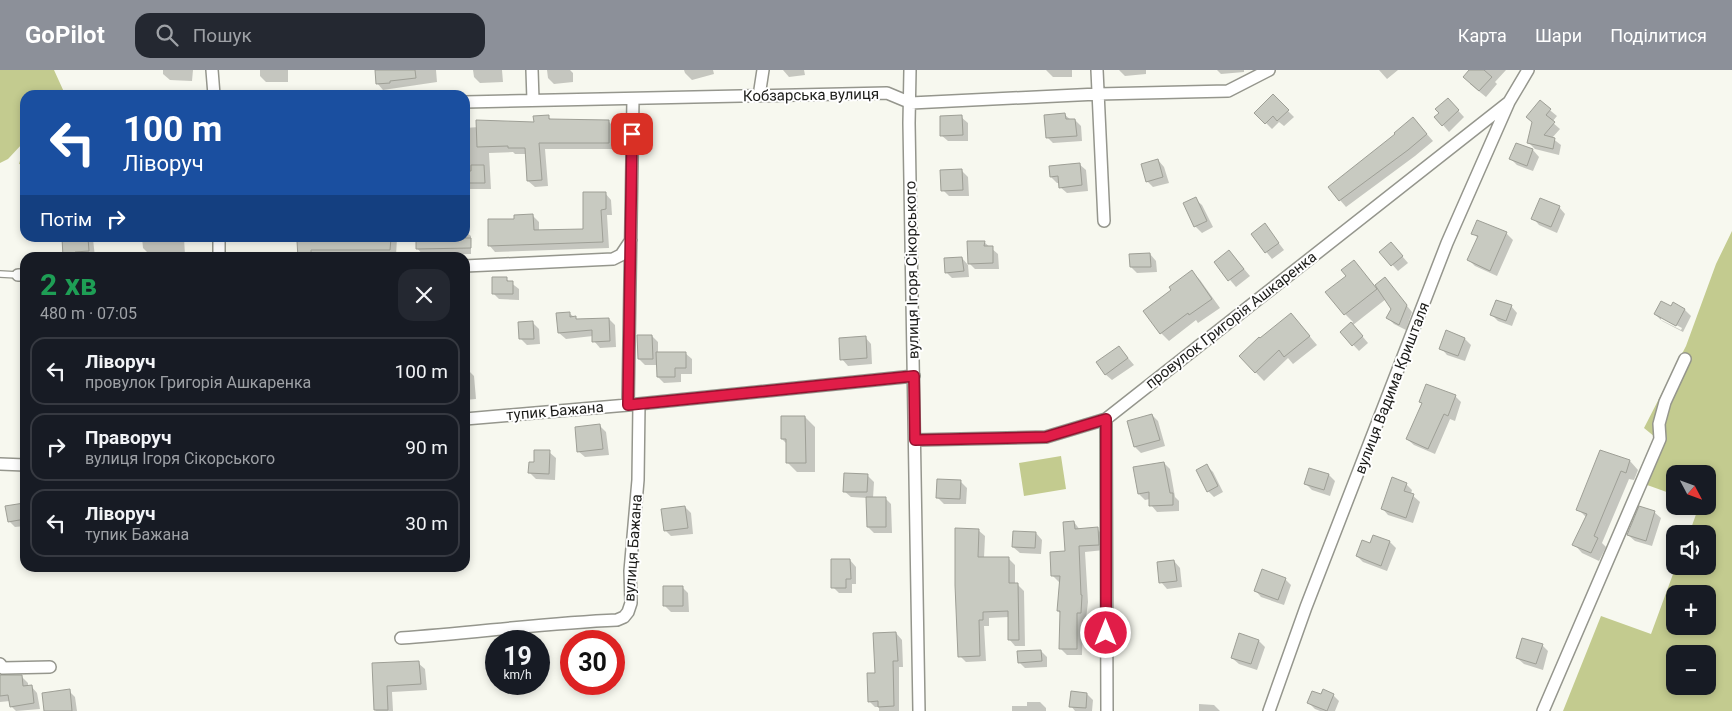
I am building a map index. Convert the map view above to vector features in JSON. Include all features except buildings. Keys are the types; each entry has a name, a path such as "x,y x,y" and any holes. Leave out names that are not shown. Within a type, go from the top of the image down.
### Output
{"street":[{"path":"212,70 214,90"},
{"path":"532,70 532,100"},
{"path":"759,96 763,70"},
{"name":"вулиця Ігоря Сікорського","path":"910,70 911,103 909,123 919,711"},
{"path":"1097,70 1104,221"},
{"name":"Кобзарська вулиця","path":"470,102 887,93 911,103 1098,94 1228,91 1269,70"},
{"name":"вулиця Вадима Кришталя","path":"1269,711 1306,607 1447,243 1508,102 1528,70"},
{"name":"вулиця Бажана","path":"401,638 525,626 617,620 628,612 631,603 630,571 638,480 633,404 631,240 633,99"},
{"name":"провулок Григорія Ашкаренка","path":"915,440 1046,437 1106,419 1508,102"},
{"path":"470,266 613,259 621,255 631,240"},
{"path":"1543,711 1660,439 1659,424 1665,402 1684,359"},
{"name":"тупик Бажана","path":"470,419 914,376"},
{"path":"1106,419 1106,711"},
{"path":"0,464 20,465"},
{"path":"0,664 3,668 50,667"}],"lane":[{"path":"0,274 20,275"}],"green space":[{"path":"0,70 54,70 63,90 20,90 20,146 8,159 0,163"},
{"path":"1732,231 1732,711 1563,711 1601,616 1651,634 1666,593 1666,635 1716,635 1716,585 1669,585 1673,575 1716,575 1716,525 1692,525 1696,515 1716,515 1716,465 1666,465 1666,492 1636,481 1655,437 1644,428 1686,346 1716,264"},
{"path":"1061,456 1066,489 1024,496 1019,463"}],"route":[{"path":"632,134 628,405 914,376 915,440 1046,437 1106,419 1106,633"}]}
